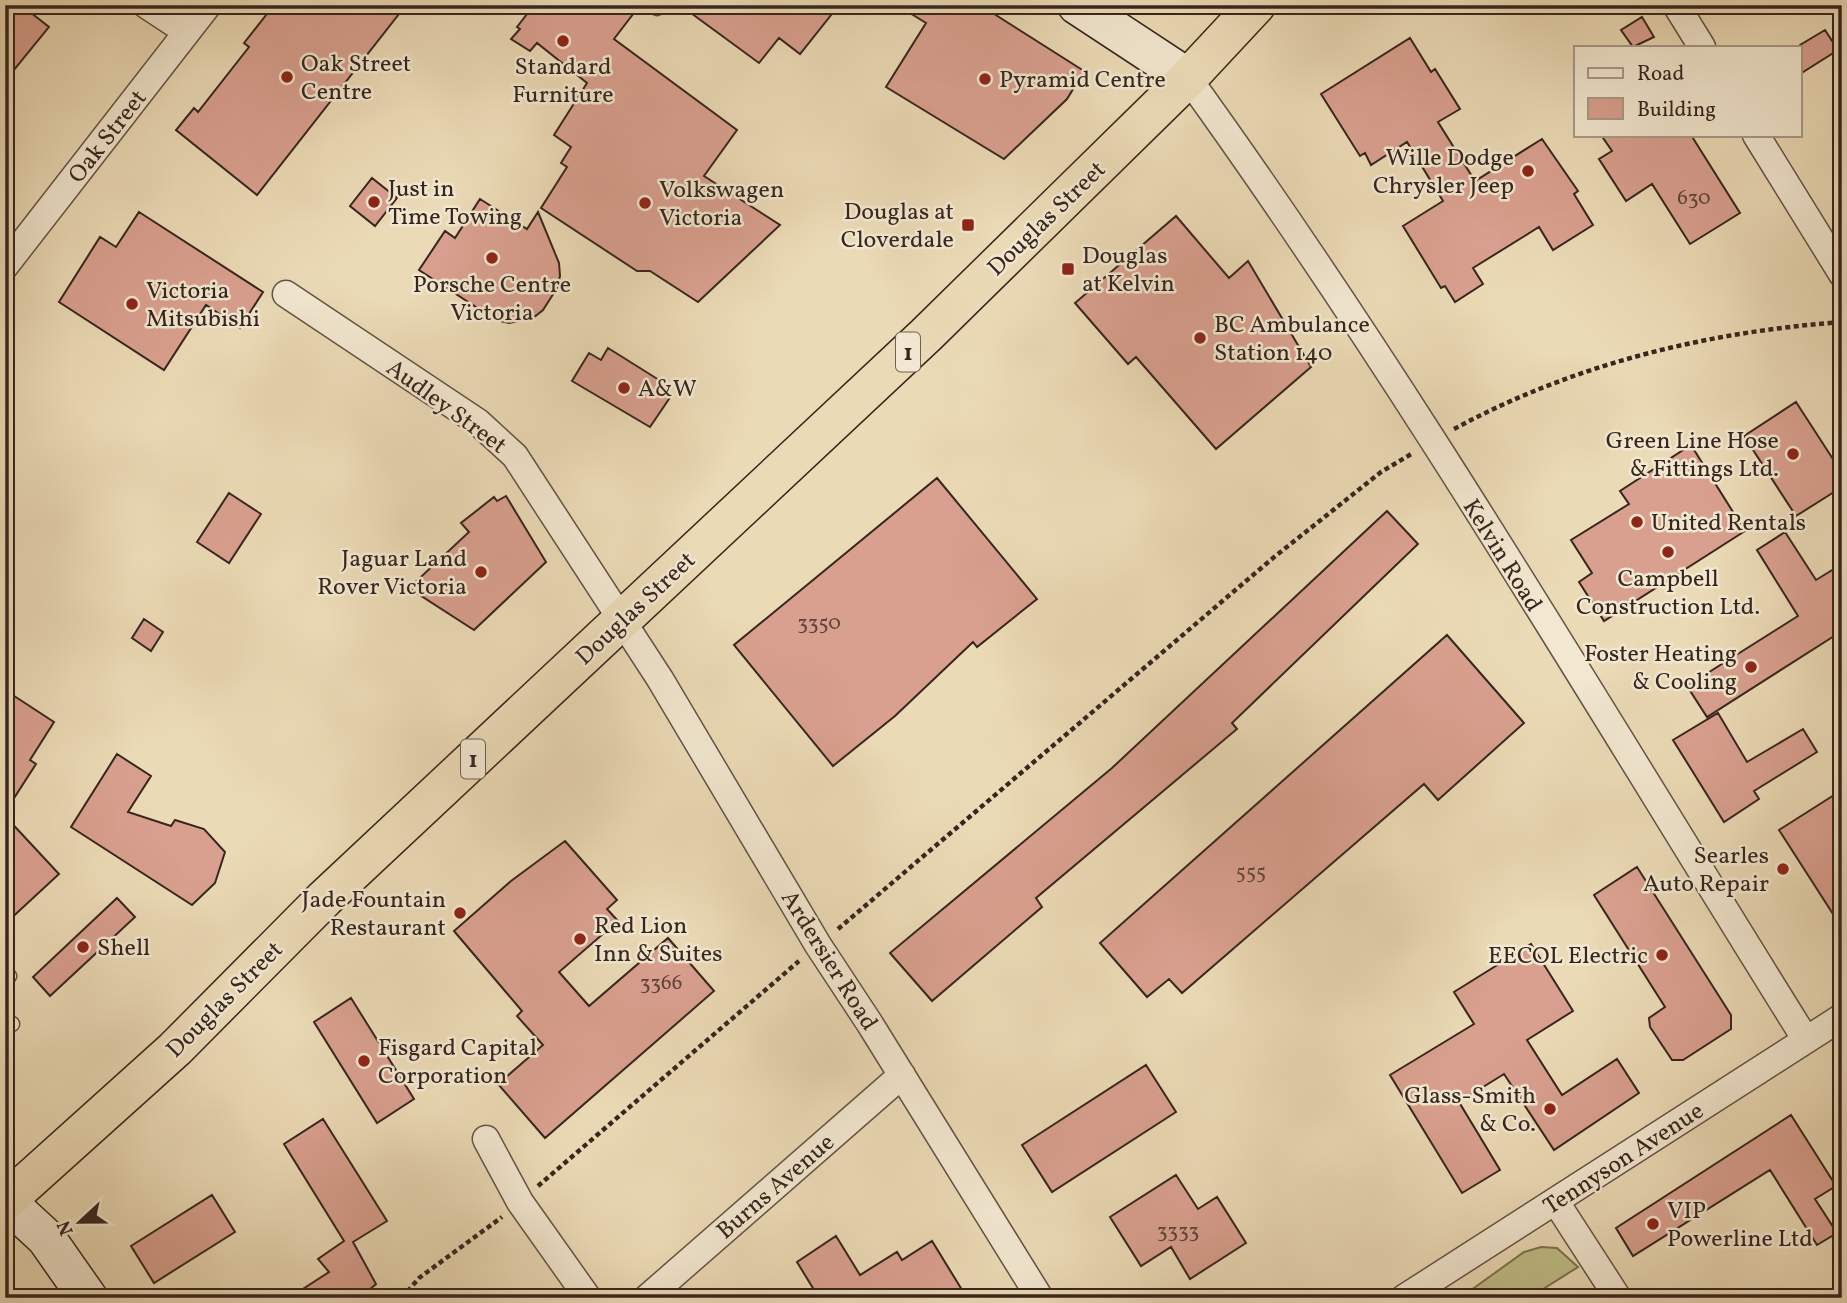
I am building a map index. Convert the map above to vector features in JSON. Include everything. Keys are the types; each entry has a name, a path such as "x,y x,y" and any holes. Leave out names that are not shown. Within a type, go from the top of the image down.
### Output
{"highway":[{"name":"Douglas Street","path":"6,1202 175,1049 325,898 926,335 1188,78 1256,5"}],"main road":[{"path":"1077,5 1188,78"},
{"path":"6,1202 54,1247 88,1298"}],"street":[{"path":"146,5 187,32"},
{"name":"Oak Street","path":"5,267 208,5"},
{"path":"1676,5 1701,46"},
{"name":"Kelvin Road","path":"1188,78 1279,205 1433,441 1805,1040"},
{"path":"1757,136 1842,274"},
{"name":"Audley Street","path":"286,294 478,422 515,456 622,620"},
{"name":"Ardersier Road","path":"622,620 818,945 1040,1298"},
{"name":"Tennyson Avenue","path":"1404,1298 1842,1017"},
{"name":"Burns Avenue","path":"647,1298 902,1075"},
{"path":"486,1139 520,1202 588,1298"},
{"path":"1556,1202 1618,1298"}],"path":[{"path":"402,1298 419,1279 520,1202 1273,558 1381,472 1486,413 1552,384 1650,352 1720,335 1842,322"}],"shaded area":[{"path":"1541,1247 1557,1248 1578,1267 1529,1298 1460,1298 1524,1252"}],"building":[{"path":"5,5 21,5 49,27 5,81"},
{"name":"Oak Street Centre","path":"274,5 406,5 257,195 176,130 194,108 198,112 249,47 244,43"},
{"path":"534,5 640,5 614,39 737,130 704,176 780,225 698,302 650,271 637,271 541,208 567,167 561,163 571,147 554,135 587,83 537,43 530,51 511,39"},
{"path":"680,5 839,5 800,54 779,38 759,63"},
{"name":"Pyramid Centre","path":"897,5 980,5 1084,71 1067,99 1004,159 886,87 926,23"},
{"path":"1642,17 1654,37 1632,46 1621,30"},
{"path":"1825,30 1838,50 1801,73 1800,45"},
{"name":"Wille Dodge Chrysler Jeep","path":"1410,38 1431,72 1435,69 1460,109 1438,122 1475,181 1542,139 1578,191 1574,194 1593,225 1553,250 1539,227 1473,268 1483,284 1455,302 1445,286 1441,288 1403,226 1443,201 1407,142 1371,165 1365,153 1360,156 1321,94"},
{"path":"1602,136 1692,136 1740,213 1690,244 1652,184 1626,201 1599,159 1612,151"},
{"name":"Just in Time Towing","path":"372,178 397,198 375,226 350,206"},
{"name":"Porsche Centre Victoria","path":"480,199 527,229 538,212 559,263 560,276 557,288 543,310 533,318 509,323 496,320 419,270 445,231 455,238"},
{"name":"Victoria Mitsubishi","path":"139,212 263,292 240,328 206,305 164,370 59,302 100,237 116,247"},
{"name":"BC Ambulance Station 140","path":"1176,216 1229,278 1248,261 1311,367 1216,449 1136,357 1128,364 1075,303"},
{"name":"A&W","path":"608,348 667,385 664,391 671,396 650,427 572,381 589,353 601,360"},
{"name":"Green Line Hose & Fittings Ltd.","path":"1796,402 1842,473 1842,487 1796,516 1744,436"},
{"path":"1691,445 1745,531 1604,621 1579,582 1592,573 1571,540 1629,504 1620,491"},
{"path":"937,478 1037,599 977,647 973,642 895,716 833,766 734,645"},
{"path":"229,493 261,514 229,563 197,542"},
{"name":"Jaguar Land Rover Victoria","path":"506,496 546,562 474,630 409,588 469,532 461,523 494,497 497,501"},
{"path":"1387,511 1418,544 1232,723 1237,729 1036,898 1042,907 932,1001 890,953 1112,768"},
{"path":"1785,532 1816,580 1842,564 1842,631 1707,717 1687,686 1798,616 1757,550"},
{"path":"144,619 163,632 151,651 132,638"},
{"path":"1447,635 1524,723 1438,800 1424,784 1182,993 1169,979 1147,997 1100,943"},
{"path":"5,690 54,722 30,760 36,764 5,812"},
{"path":"1718,713 1747,762 1803,729 1817,752 1754,791 1759,799 1724,822 1673,740"},
{"path":"117,754 151,776 128,812 171,826 175,820 204,829 225,852 215,883 192,905 71,827"},
{"path":"1842,790 1842,928 1779,830"},
{"path":"5,816 59,874 5,924"},
{"path":"565,841 617,900 607,909 618,921 559,972 589,1006 668,938 714,991 545,1138 498,1084 543,1045 517,1016 522,1011 454,931 511,881"},
{"name":"EECOL Electric","path":"1637,867 1731,1015 1731,1029 1683,1060 1672,1060 1650,1027 1649,1018 1665,1007 1594,895"},
{"path":"117,898 135,917 50,996 33,977"},
{"path":"1531,944 1573,1011 1527,1040 1562,1095 1617,1059 1639,1093 1554,1150 1504,1074 1459,1102 1500,1170 1462,1193 1390,1075 1474,1024 1454,992"},
{"name":"Fisgard Capital Corporation","path":"351,998 414,1099 377,1123 314,1022"},
{"path":"1146,1065 1176,1112 1052,1192 1022,1145"},
{"path":"1791,1115 1836,1186 1815,1199 1837,1233 1817,1245 1770,1170 1633,1256 1616,1228"},
{"path":"323,1119 387,1221 353,1242 376,1284 360,1298 289,1298 329,1272 318,1259 344,1241 284,1144"},
{"path":"1176,1175 1198,1209 1217,1197 1246,1243 1190,1279 1171,1247 1141,1266 1110,1217"},
{"path":"212,1195 235,1232 154,1283 131,1246"},
{"path":"836,1236 860,1275 897,1252 902,1260 932,1241 967,1298 819,1298 797,1262"}],"place":[{"name":"Standard Furniture","path":"563,41"},
{"name":"Oak Street Centre","path":"287,77"},
{"name":"Pyramid Centre","path":"985,79"},
{"name":"Wille Dodge Chrysler Jeep","path":"1528,171"},
{"name":"Just in Time Towing","path":"374,202"},
{"name":"Volkswagen Victoria","path":"645,203"},
{"name":"Douglas at Cloverdale","path":"968,225"},
{"name":"Porsche Centre Victoria","path":"492,258"},
{"name":"Douglas at Kelvin","path":"1068,269"},
{"name":"Victoria Mitsubishi","path":"132,304"},
{"name":"BC Ambulance Station 140","path":"1200,338"},
{"name":"A&W","path":"624,388"},
{"name":"Green Line Hose & Fittings Ltd.","path":"1793,454"},
{"name":"United Rentals","path":"1637,522"},
{"name":"Campbell Construction Ltd.","path":"1668,552"},
{"name":"Jaguar Land Rover Victoria","path":"481,572"},
{"name":"Foster Heating & Cooling","path":"1751,667"},
{"name":"Searles Auto Repair","path":"1783,869"},
{"name":"Jade Fountain Restaurant","path":"460,913"},
{"name":"Red Lion Inn & Suites","path":"580,939"},
{"name":"Shell","path":"83,947"},
{"name":"EECOL Electric","path":"1662,955"},
{"name":"Fisgard Capital Corporation","path":"364,1061"},
{"name":"Glass-Smith & Co.","path":"1550,1109"},
{"name":"VIP Powerline Ltd","path":"1653,1224"}]}
